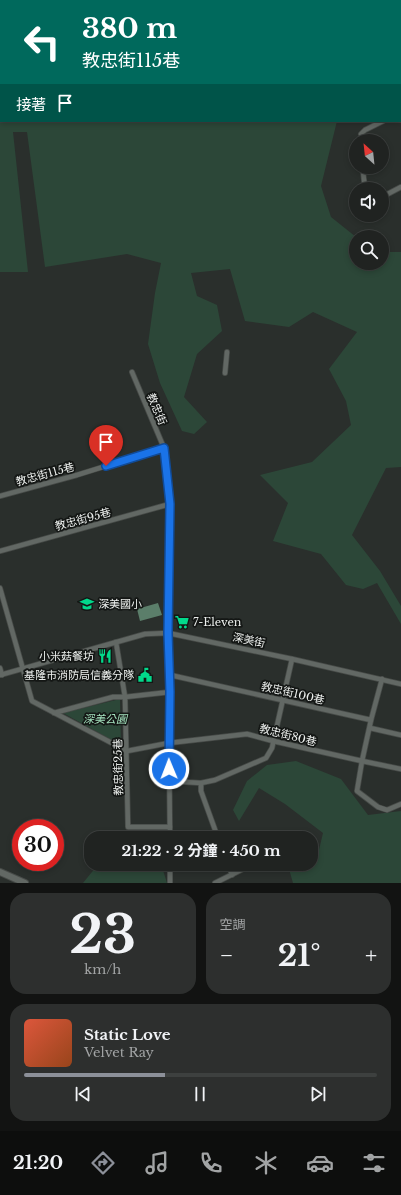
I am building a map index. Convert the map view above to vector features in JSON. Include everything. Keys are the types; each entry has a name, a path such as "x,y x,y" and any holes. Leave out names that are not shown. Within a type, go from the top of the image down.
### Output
{"street":[{"path":"361,134 365,130 381,122"},
{"path":"389,193 401,187"},
{"path":"225,373 227,352"},
{"name":"教忠街","path":"132,372 164,448 170,504 168,633 170,675 170,831"},
{"name":"教忠街115巷","path":"0,496 77,475 164,448"},
{"name":"教忠街95巷","path":"0,551 170,504"},
{"path":"0,588 32,701 127,752"},
{"name":"深美街","path":"1,675 145,634 168,633 401,684"},
{"name":"教忠街25巷","path":"116,642 125,697 128,827 170,827"},
{"path":"170,781 201,782 225,776 266,758 270,753 284,700 292,659"},
{"path":"0,668 1,675"},
{"name":"教忠街100巷","path":"170,675 371,720"},
{"path":"382,679 371,720 357,790 378,807 387,810 401,804"},
{"path":"54,713 113,697 170,692"},
{"path":"370,728 401,735"},
{"name":"教忠街80巷","path":"127,752 169,743 247,734 401,769"},
{"path":"201,782 201,791 215,831"},
{"path":"170,871 170,883"},
{"path":"231,871 232,875"},
{"path":"215,883 240,871"},
{"path":"0,872 25,883"}],"green space":[{"path":"0,122 337,122 321,186 331,217 349,231 349,270 389,270 389,252 401,252 401,467 386,468 352,535 380,571 401,606 401,624 377,583 363,589 346,585 321,554 273,541 288,503 260,475 312,462 351,425 346,401 329,369 357,332 313,312 289,327 245,321 230,269 191,273 197,296 217,305 222,331 197,354 184,397 207,422 194,434 182,431 160,383 148,344 161,263 127,254 45,267 27,132 13,132 28,272 0,272"},
{"name":"深美公園","path":"120,699 121,745 63,713"},
{"path":"296,761 341,779 368,815 401,811 401,883 293,883 290,871 318,871 318,854 323,833 285,804 259,788 239,821 233,810 247,781 267,765"},
{"path":"93,871 163,871 167,883 83,883"}],"shaded area":[{"path":"158,603 162,615 140,621 137,609"}],"place":[{"name":"深美國小","path":"87,604"},
{"name":"7-Eleven","path":"182,622"},
{"name":"小米菇餐坊","path":"105,656"},
{"name":"基隆市消防局信義分隊","path":"145,675"}],"route":[{"path":"106,466 164,448 170,504 168,633 170,692 169,769"}]}
